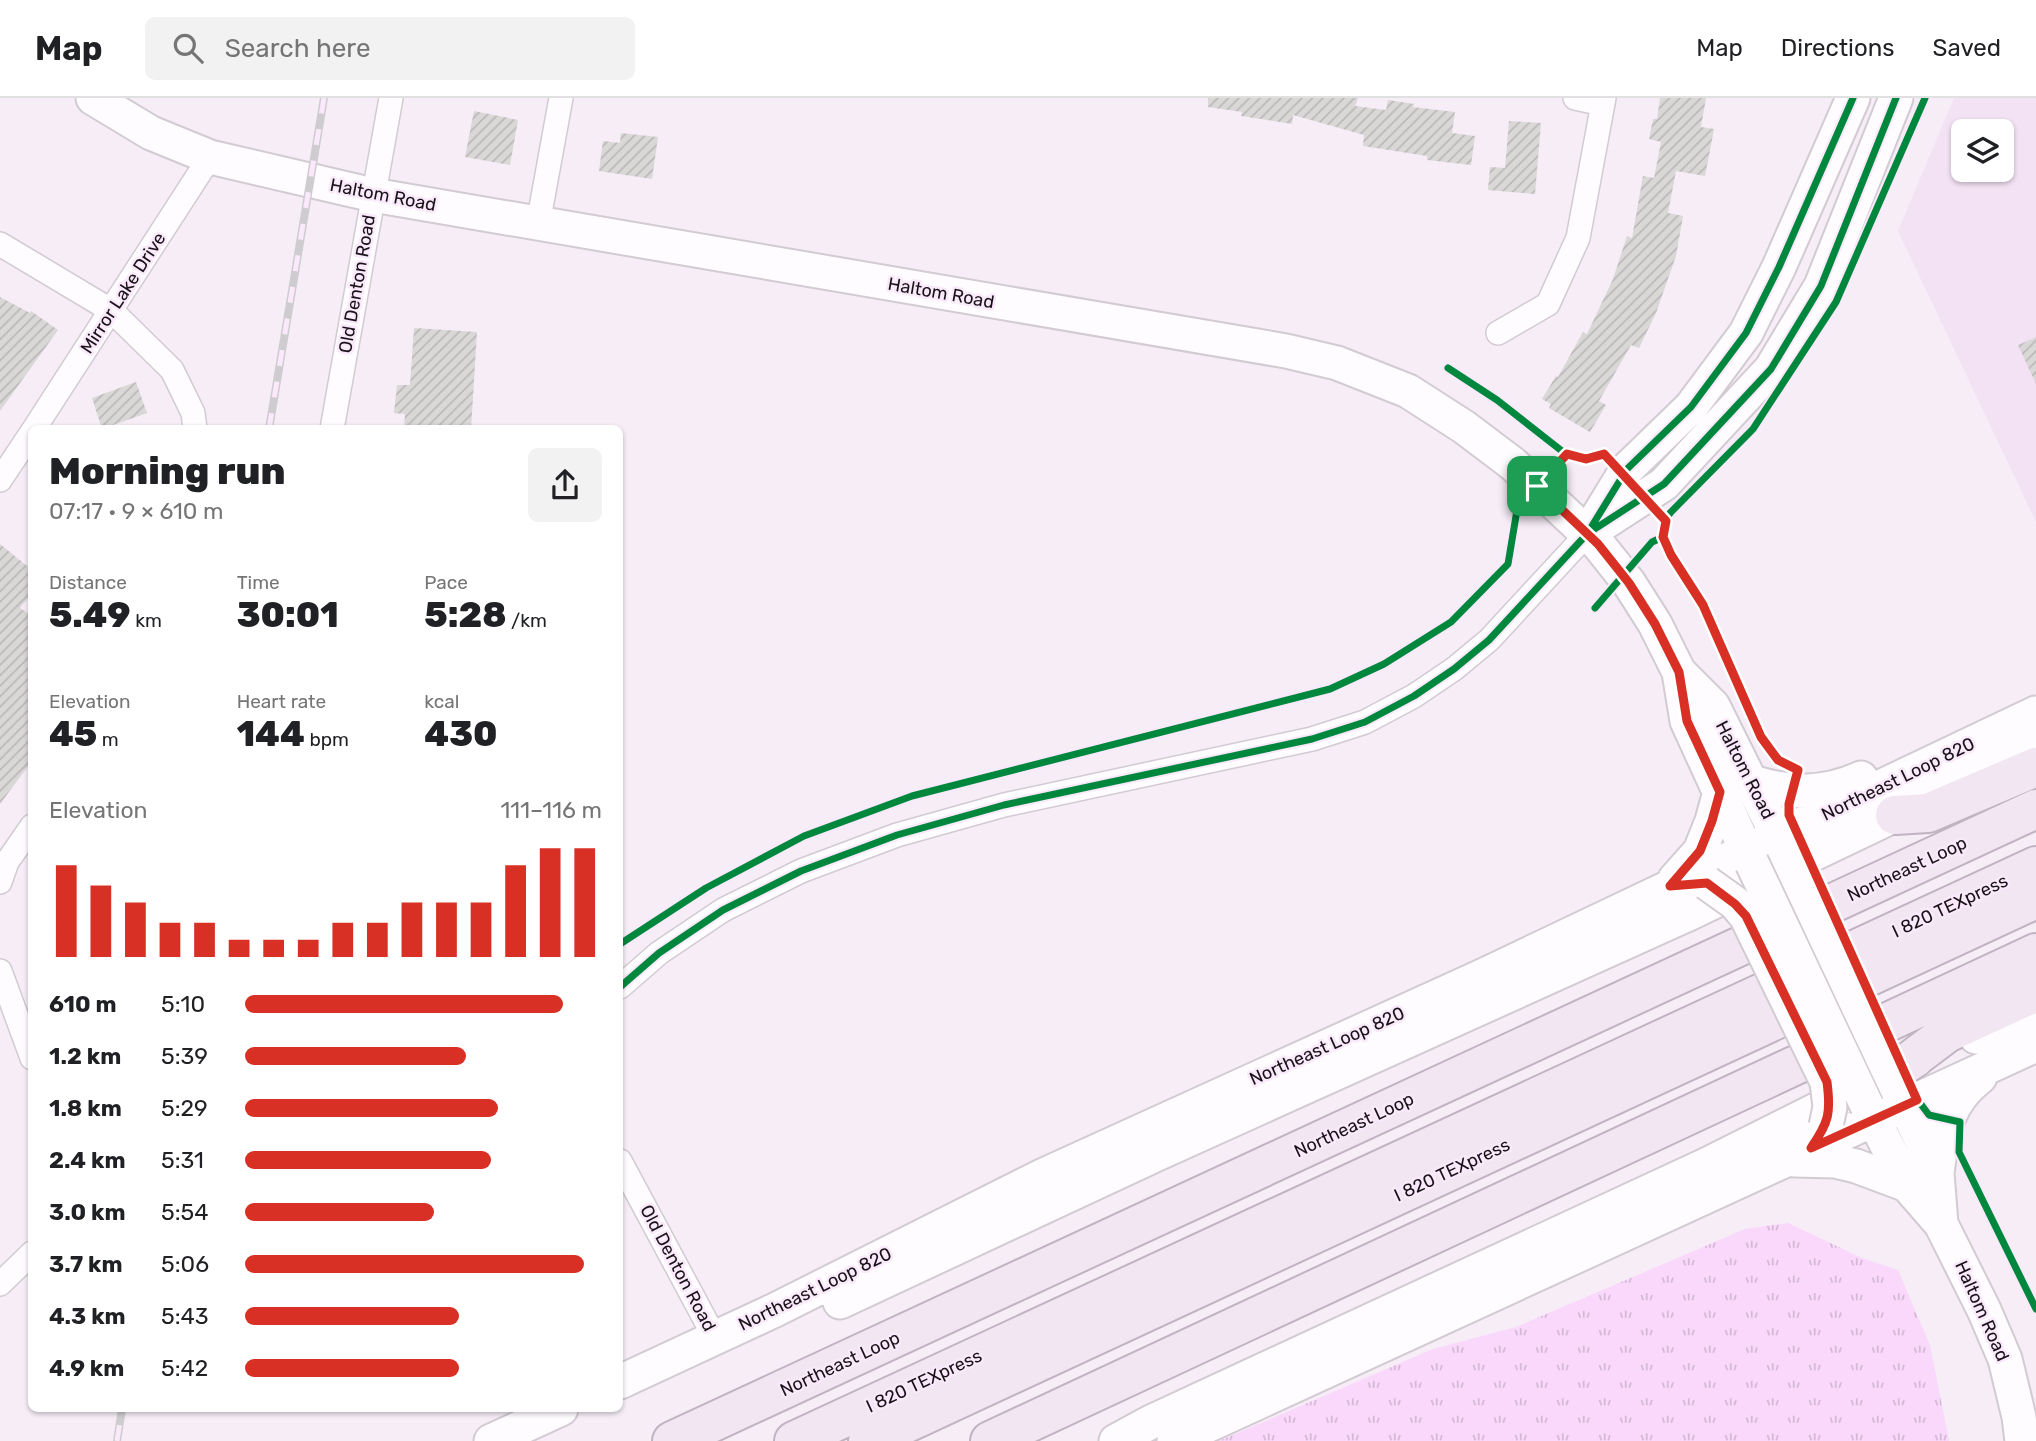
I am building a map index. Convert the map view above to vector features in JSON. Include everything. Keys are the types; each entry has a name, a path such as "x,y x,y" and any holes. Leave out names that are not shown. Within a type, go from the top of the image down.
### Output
{"highway":[{"path":"1895,815 1928,813 2036,767"},
{"name":"Northeast Loop","path":"672,1441 2036,809"},
{"name":"I 820 TEXpress","path":"794,1441 2036,866"},
{"name":"I 820 TEXpress","path":"868,1441 2036,899"},
{"path":"990,1441 2036,953"},
{"path":"1903,1086 1947,1033 2036,992"}],"main road":[{"name":"Haltom Road","path":"93,98 151,133 210,157 373,195 1286,351 1337,363 1408,391 1464,426 1513,464 1587,534 1629,583 1655,624 1679,672 1687,721 1870,1113 1922,1179"},
{"path":"1587,534 1664,484 1771,369 1821,286 1896,98"},
{"path":"1587,534 1627,469 1691,407 1746,333 1779,267 1848,110 1881,135"},
{"name":"Haltom Road","path":"1679,672 1713,706 1903,1086 1922,1179 2005,1359 2022,1441"},
{"path":"1752,782 1775,789 1821,792 1851,782 2036,698"},
{"name":"Northeast Loop 820","path":"623,1381 775,1310 1044,1175 1480,977 1670,886 1749,857 2036,713"},
{"path":"775,1310 809,1316 1157,1154 1684,916 2036,744"},
{"path":"1670,886 1700,851 1720,792"},
{"path":"1670,886 1707,883 1746,916 1827,1082 1830,1107 1807,1145"},
{"path":"1116,1441 1164,1416 1706,1165 1903,1086 2036,1015"},
{"path":"1174,1441 1807,1145 1870,1113 1903,1086 2005,1058 2036,1045"},
{"path":"1807,1145 1835,1160 1922,1179 1957,1098 1970,1084 2005,1058"},
{"path":"491,1441 554,1412"}],"street":[{"name":"Old Denton Road","path":"333,425 391,98"},
{"path":"538,225 561,98"},
{"path":"1498,333 1548,304 1578,238 1603,101 1575,98"},
{"name":"Mirror Lake Drive","path":"36,425 210,157"},
{"path":"0,244 112,311 172,370 193,413 194,425"},
{"name":"Mirror Lake Drive","path":"0,480 28,438"},
{"path":"623,984 659,953 723,910 801,871 897,835 1004,805 1312,739 1365,722 1414,696 1454,669 1489,640 1587,534"},
{"path":"0,882 7,862 28,832"},
{"path":"0,971 28,1047"},
{"name":"Old Denton Road","path":"623,1167 715,1338"},
{"path":"0,1284 28,1257"}],"shaded area":[{"path":"1954,98 2036,98 2036,522 1898,231"}],"green space":[{"path":"1788,1223 1862,1258 1898,1270 1930,1345 1949,1441 1219,1441 1433,1349 1516,1327 1745,1229"}],"building":[{"path":"1208,98 1358,98 1355,106 1386,110 1388,100 1414,104 1413,107 1455,112 1452,133 1475,136 1471,165 1427,160 1427,156 1363,146 1364,135 1293,115 1292,124 1241,116 1242,112 1208,107"},
{"path":"1660,98 1706,98 1701,127 1714,129 1705,176 1676,171 1668,213 1683,216 1676,256 1656,313 1639,348 1631,345 1599,401 1606,405 1590,432 1549,408 1551,404 1542,399 1556,376 1558,377 1583,332 1587,334 1613,279 1627,236 1632,238 1643,176 1654,178 1661,142 1649,139 1653,119 1657,119"},
{"path":"474,111 518,120 510,165 465,157"},
{"path":"1509,121 1541,123 1535,194 1488,190 1490,167 1505,168"},
{"path":"621,133 658,137 652,179 599,171 603,141 620,143"},
{"path":"0,297 30,313 31,311 58,330 0,411"},
{"path":"414,328 477,332 471,425 404,425 405,414 394,413 397,385 410,385"},
{"path":"2036,337 2036,384 2018,345"},
{"path":"136,382 147,413 113,425 101,425 92,398"},
{"path":"0,544 28,567 28,598 20,608 28,613 28,766 0,804"}],"railway":[{"path":"270,425 324,98"},
{"path":"117,1441 122,1412"}],"cycle path":[{"path":"623,984 659,953 723,910 801,871 897,835 1004,805 1312,739 1365,722 1414,696 1454,669 1489,640 1587,534 1627,469 1691,407 1746,333 1779,267 1853,98"},
{"path":"1593,530 1664,484 1771,369 1821,286 1896,98"},
{"path":"1925,98 1836,302 1753,429 1670,513 1663,537 1671,555 1703,605 1761,737 1778,760 1798,770 1790,806 1794,829 1917,1099 1929,1115 1960,1122 1959,1152 2036,1309"},
{"path":"1448,368 1497,400 1567,455 1586,459 1604,454 1666,521"},
{"path":"623,942 706,888 804,836 912,796 1330,689 1384,664 1451,622 1508,564 1517,510 1567,455"},
{"path":"1595,608 1652,542 1663,537"}],"route":[{"path":"1567,454 1586,459 1604,454 1666,521 1663,537 1671,555 1703,605 1726,652 1761,737 1778,760 1798,770 1789,804 1789,815 1917,1100 1811,1148 1826,1126 1830,1107 1827,1082 1746,916 1707,883 1670,886 1700,851 1720,792 1687,721 1679,672 1655,624 1629,583 1598,544 1537,486 1567,454"}]}
